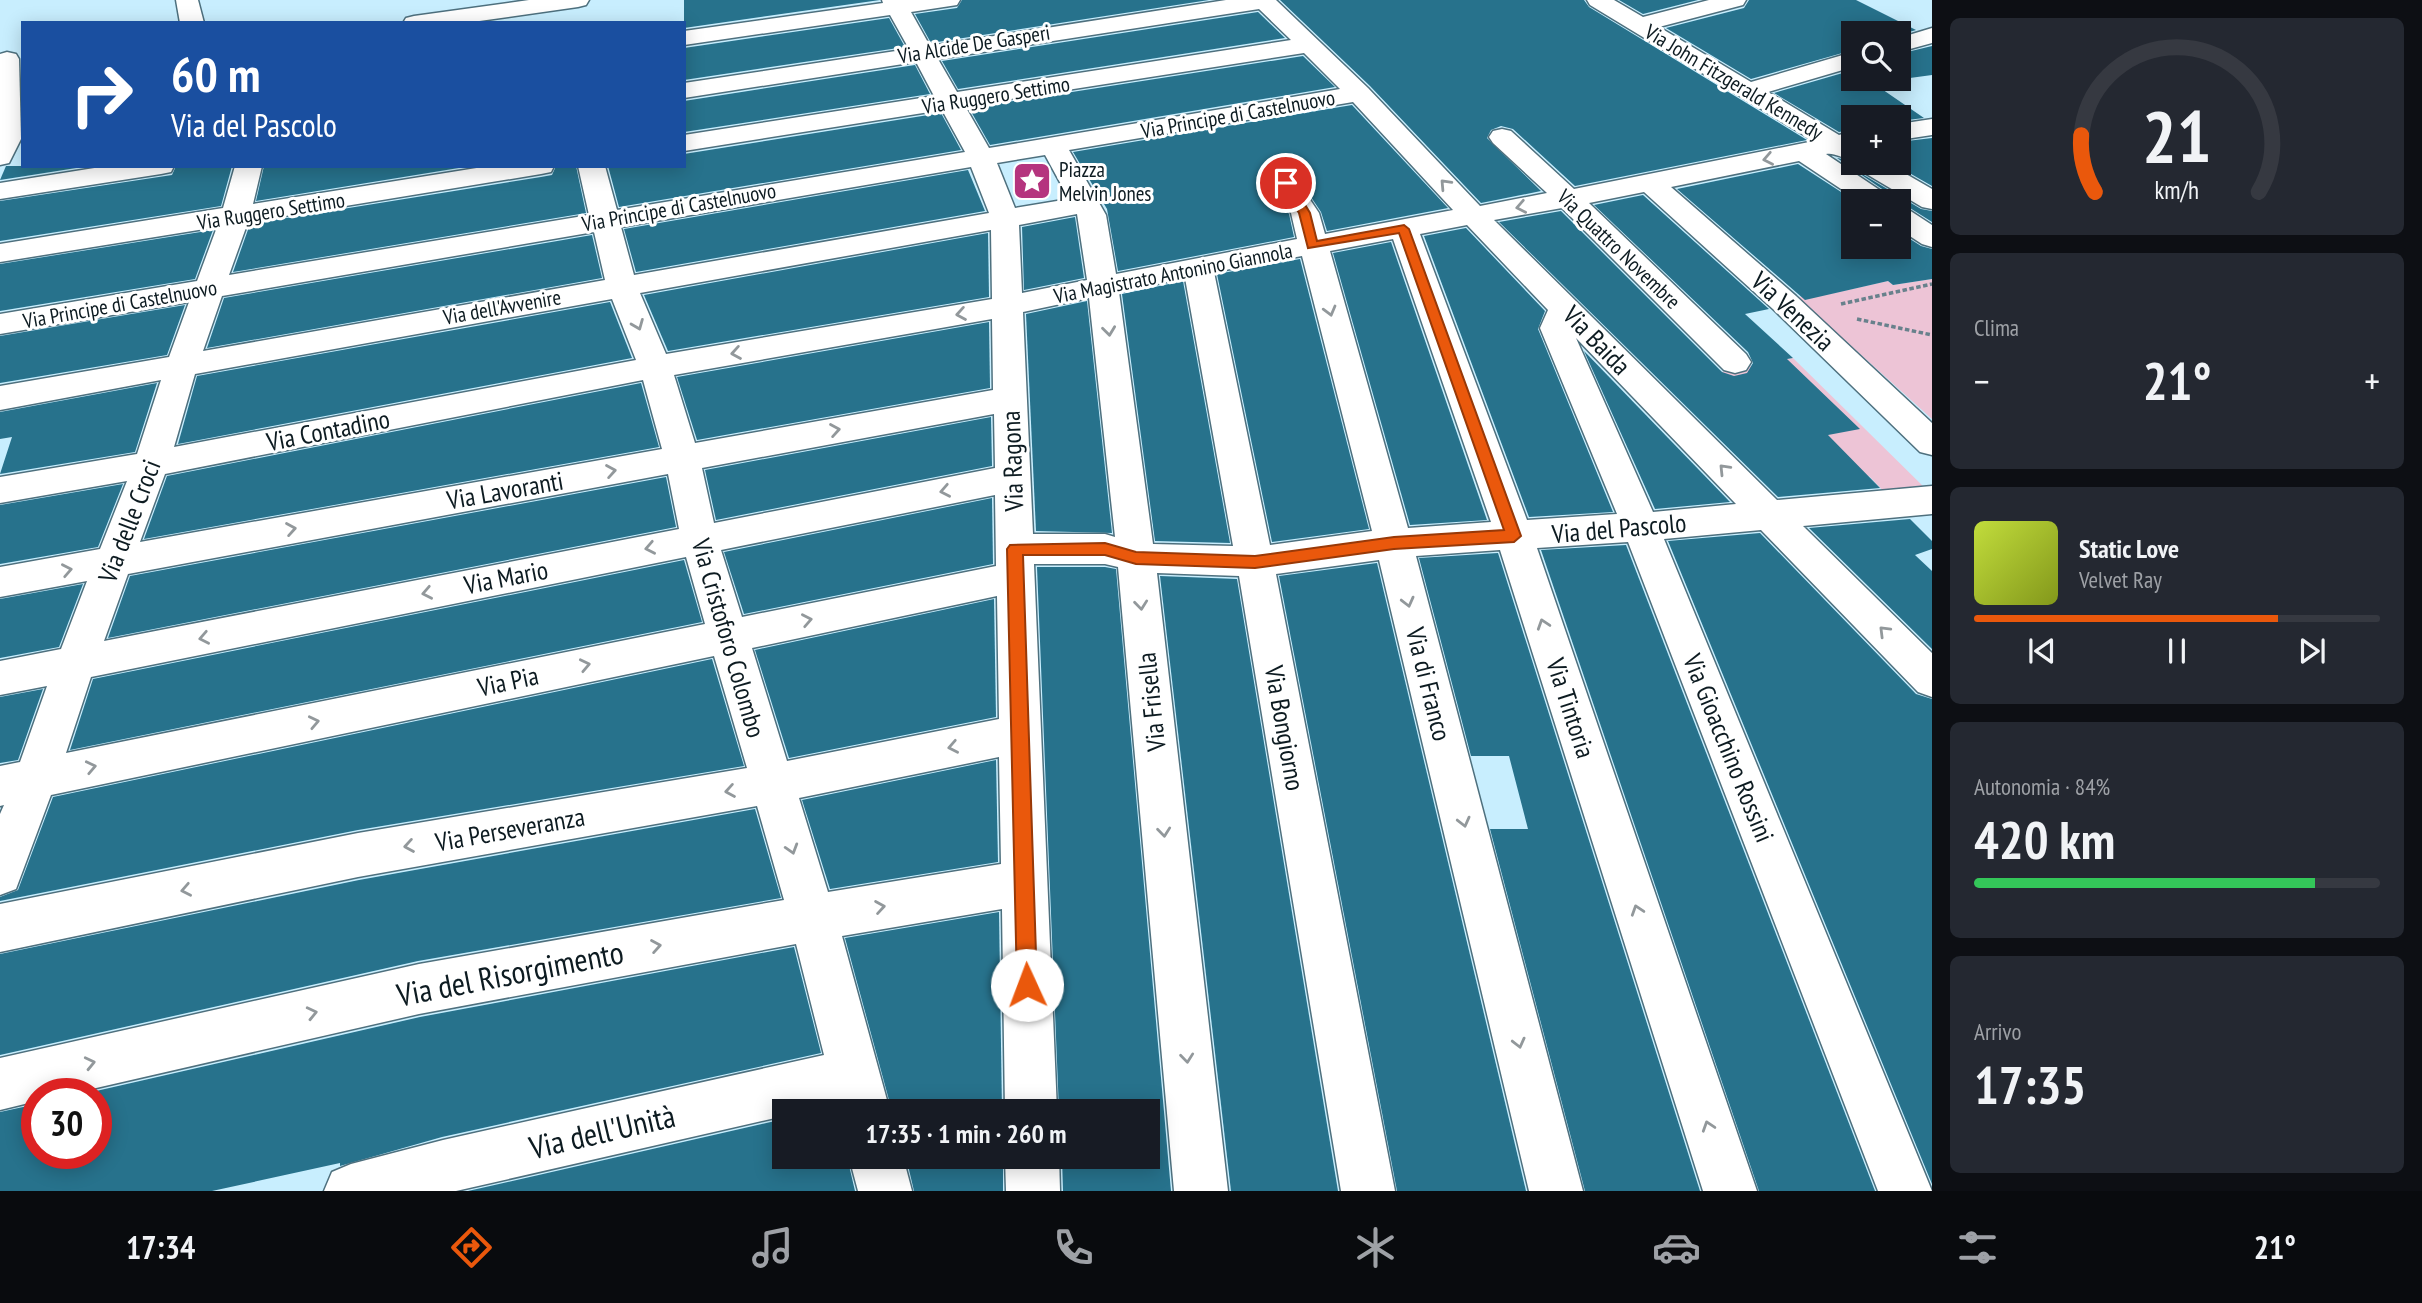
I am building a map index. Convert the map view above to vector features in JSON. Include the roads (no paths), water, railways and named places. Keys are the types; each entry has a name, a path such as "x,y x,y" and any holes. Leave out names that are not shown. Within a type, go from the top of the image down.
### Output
{"street":[{"path":"187,0 192,21"},
{"path":"434,21 554,9 578,0"},
{"path":"686,38 895,4 949,0"},
{"name":"Via Alcide De Gasperi","path":"686,90 922,52 1154,8 1263,0"},
{"name":"Via Baida","path":"1263,0 1306,45 1359,93 1474,216 1932,680"},
{"name":"Via John Fitzgerald Kennedy","path":"1598,0 1746,90 1841,142"},
{"path":"1639,25 1735,0"},
{"path":"895,4 981,157"},
{"path":"1154,8 1233,96"},
{"path":"1911,41 1932,35"},
{"name":"Via Ruggero Settimo","path":"686,143 1306,45"},
{"path":"7,59 8,143"},
{"path":"1746,90 1841,62"},
{"name":"Via Principe di Castelnuovo","path":"0,324 1053,145 1233,96 1359,93"},
{"path":"1911,130 1932,127"},
{"name":"Via Quattro Novembre","path":"1502,137 1735,362"},
{"path":"1005,225 1090,210 1053,145"},
{"name":"Via Magistrato Antonino Giannola","path":"655,367 1007,306 1198,266 1841,146"},
{"path":"1804,152 1859,189"},
{"name":"Via Ragona","path":"981,157 1005,225 1031,1099"},
{"path":"0,191 148,168"},
{"name":"Via delle Croci","path":"0,873 18,782 75,664 151,464 182,364 235,217 248,168"},
{"name":"Via Ruggero Settimo","path":"0,253 529,168"},
{"name":"Via Cristoforo Colombo","path":"592,168 622,286 655,367 682,458 699,538 813,918 859,1093"},
{"path":"1888,175 1932,201"},
{"name":"Via di Franco","path":"1286,183 1304,213 1394,543 1556,1191"},
{"name":"Via Venezia","path":"1650,183 1785,303 1932,443"},
{"name":"Via Frisella","path":"1090,210 1103,286 1136,558 1200,1191"},
{"path":"1911,224 1932,239"},
{"name":"Via dell'Avvenire","path":"0,398 622,286 1005,225"},
{"name":"Via Tintoria","path":"1404,229 1514,536 1730,1191"},
{"name":"Via Bongiorno","path":"1198,266 1255,562 1368,1191"},
{"name":"Via Gioacchino Rossini","path":"1565,307 1556,328 1641,527 1905,1191"},
{"name":"Via Contadino","path":"0,490 151,464 655,367"},
{"name":"Via Lavoranti","path":"0,582 1010,399"},
{"name":"Via Mario","path":"0,678 1012,478"},
{"name":"Via del Pascolo","path":"1015,563 1105,549 1136,558 1255,562 1394,543 1641,527 1932,500"},
{"name":"Via Pia","path":"18,782 728,636 1015,563"},
{"name":"Via Perseveranza","path":"0,928 358,855 772,784 1020,734"},
{"name":"Via del Risorgimento","path":"0,1084 419,989 1024,883"},
{"name":"Via dell'Unità","path":"351,1191 443,1167 859,1093"},
{"path":"879,1169 885,1191"},
{"path":"1032,1169 1033,1191"}],"place":[{"name":"Piazza Melvin Jones","path":"1032,181"}]}
